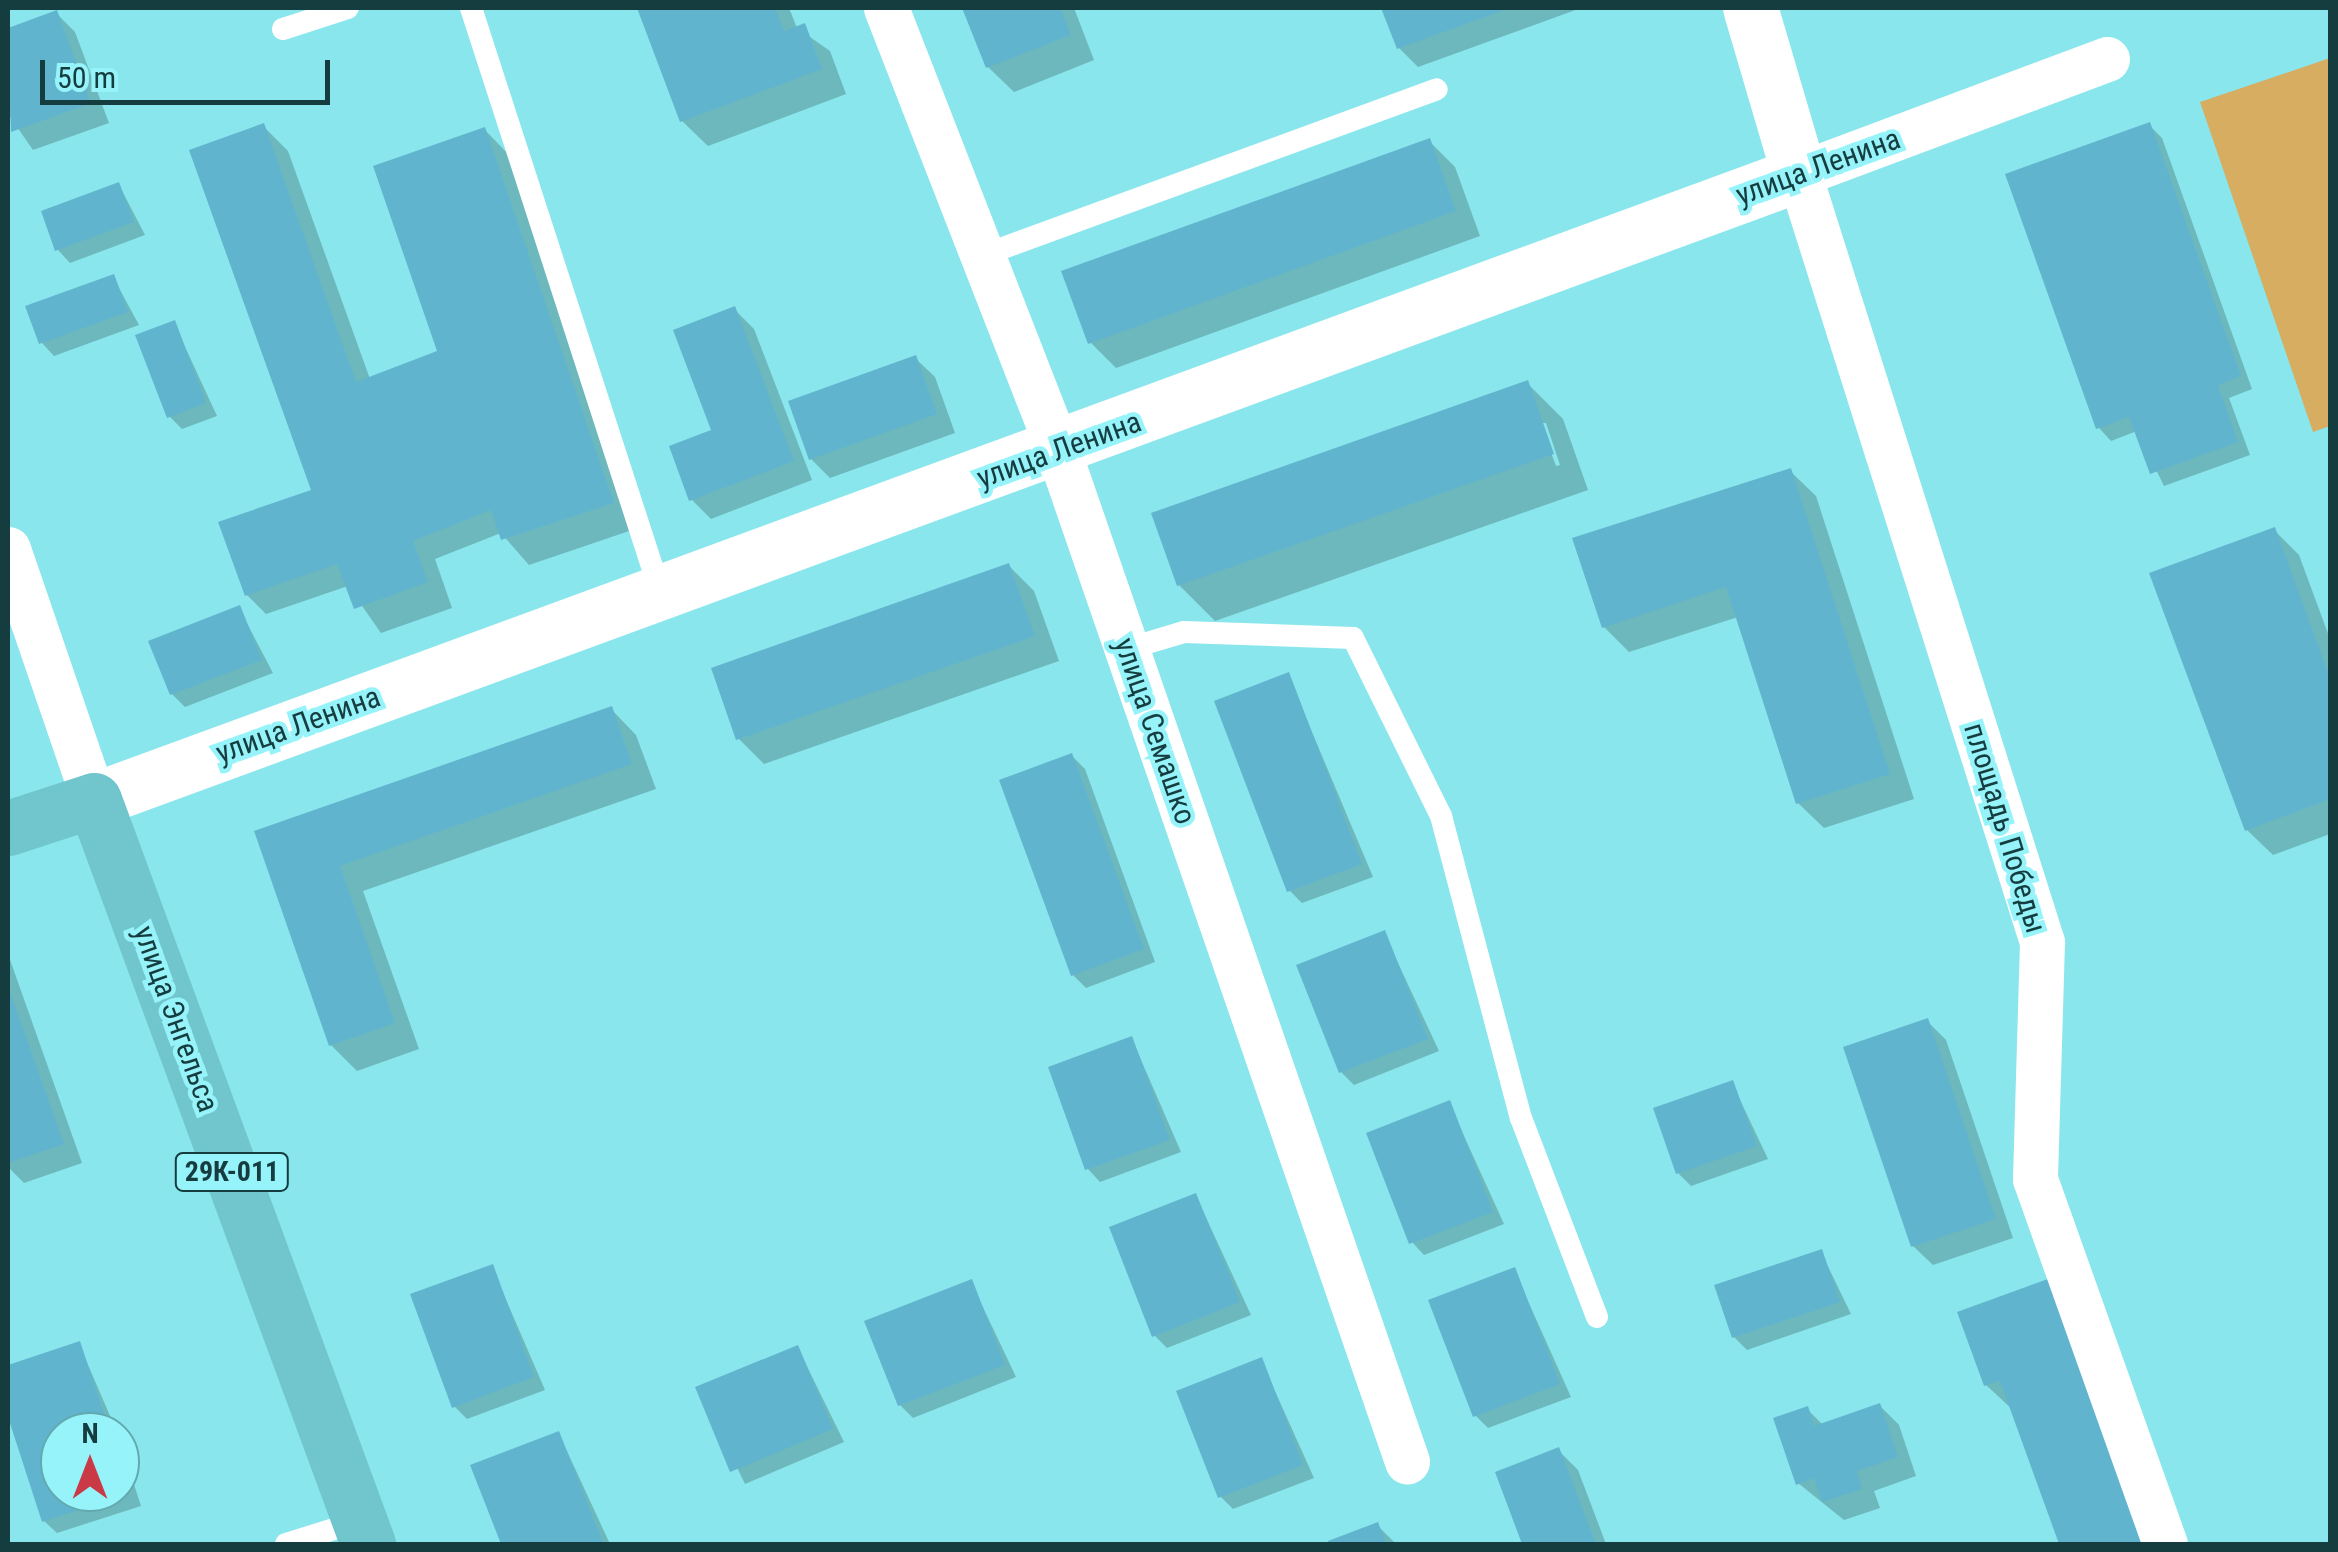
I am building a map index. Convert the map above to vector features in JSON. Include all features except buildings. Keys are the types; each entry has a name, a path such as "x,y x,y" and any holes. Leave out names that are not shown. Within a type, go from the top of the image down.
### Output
{"main road":[{"name":"улица Ленина","path":"8,828 94,800"},
{"name":"улица Энгельса","path":"94,800 364,1533"}],"street":[{"name":"улица Семашко","path":"886,8 1058,450 1407,1461"},
{"path":"1750,8 1799,174"},
{"name":"улица Ленина","path":"94,800 1058,450 2106,59"},
{"name":"площадь Победы","path":"1799,174 2042,942 2035,1179 2165,1544"},
{"name":"улица Энгельса","path":"8,549 94,800"}],"lane":[{"path":"283,29 348,8"},
{"path":"471,8 660,594"},
{"path":"984,255 1437,88"},
{"path":"1127,649 1184,632 1353,638 1440,816 1521,1118 1597,1317"},
{"path":"286,1544 364,1533"}],"shaded area":[{"path":"2330,58 2330,426 2313,432 2200,102"}]}
